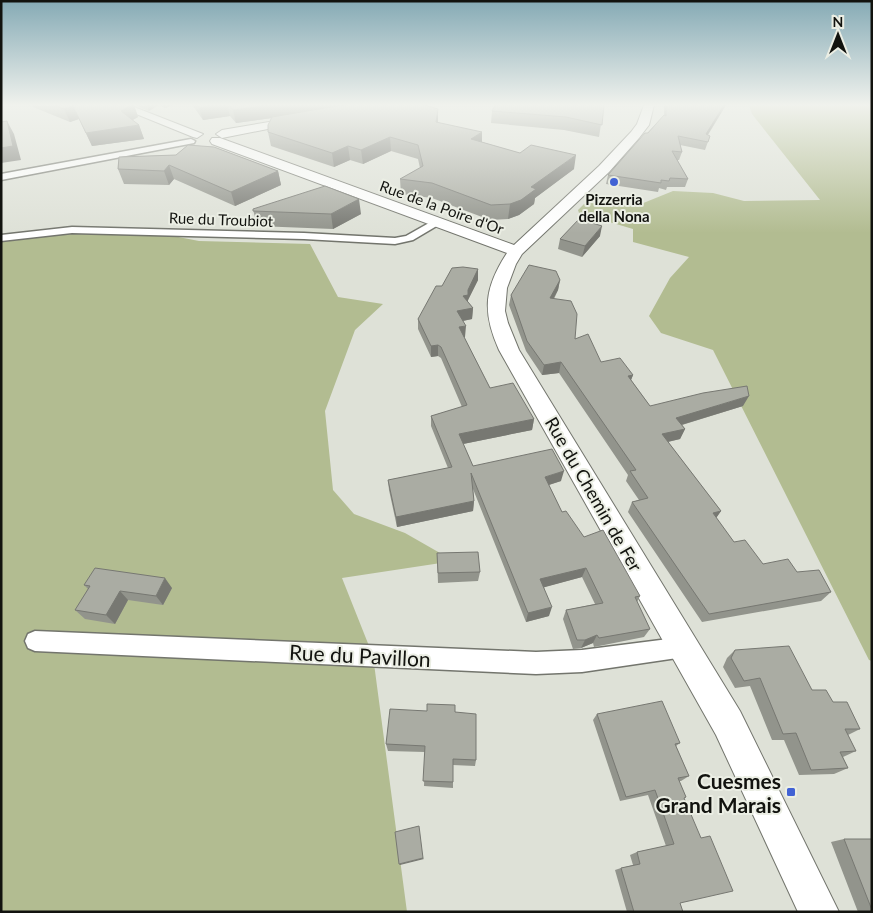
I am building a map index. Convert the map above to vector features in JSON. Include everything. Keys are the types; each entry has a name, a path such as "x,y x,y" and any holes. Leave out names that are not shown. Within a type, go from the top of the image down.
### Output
{"main road":[{"name":"Rue de la Poire d'Or","path":"246,148 436,222 516,251"},
{"name":"Rue du Chemin de Fer","path":"624,148 604,169 516,251 507,264 496,291 496,314 502,336 728,723 819,912"}],"street":[{"path":"1,177 143,148"},
{"name":"Rue du Troubiot","path":"1,238 72,230 255,235 395,242 409,238 436,222"},
{"name":"Rue du Pavillon","path":"35,641 536,663 582,661 684,647"}],"green space":[{"path":"779,148 872,148 872,661 869,660 713,350 661,333 649,316 670,278 689,257 633,242 633,229 579,213 578,210 584,204 589,203 636,206 673,191 713,193 744,201 820,200"},
{"path":"70,234 168,235 199,241 310,244 338,297 383,304 355,330 325,411 333,490 354,514 405,533 454,561 342,578 373,656 407,912 1,912 1,242"}],"building":[{"path":"185,148 216,148 278,171 231,192 169,165 164,171 118,169 119,157 176,155"},
{"path":"316,148 344,148 332,153"},
{"path":"353,148 366,148 361,150"},
{"path":"419,148 501,148 520,153 527,148 543,148 576,155 531,187 536,189 521,200 510,204 491,205 432,183 400,179 423,166"},
{"path":"632,148 681,148 682,152 672,151 688,179 670,178 669,181 661,180 661,183 608,175"},
{"path":"325,186 359,199 331,214 253,211 253,209"},
{"path":"579,219 602,226 585,246 560,239"},
{"path":"529,265 556,271 560,280 550,298 571,301 577,314 575,339 588,334 601,362 620,358 633,375 628,376 650,406 703,393 747,386 749,396 676,418 685,429 662,434 721,511 713,513 734,542 745,540 763,564 788,559 797,572 819,570 831,592 709,614 632,502 648,498 630,471 636,470 561,362 544,365 527,341 511,295"},
{"path":"452,268 478,269 468,290 468,295 463,296 473,308 457,311 466,326 459,327 490,388 513,383 534,419 459,434 473,466 552,449 564,471 545,477 562,512 566,511 584,537 603,530 640,596 635,597 650,629 599,638 597,635 585,640 577,640 566,610 603,603 586,568 540,579 552,607 528,613 471,473 474,501 396,517 388,480 452,467 431,416 467,405 441,347 438,345 431,346 418,319 436,286 442,286"},
{"path":"478,552 480,572 438,573 437,553"},
{"path":"95,568 165,578 156,596 120,591 106,615 75,610 90,586 84,585"},
{"path":"789,646 812,690 826,690 833,702 847,702 860,729 845,729 856,751 840,752 848,768 811,770 796,733 783,734 760,678 744,681 731,658 735,650"},
{"path":"662,701 680,743 675,744 689,776 678,778 686,797 684,798 701,838 710,836 733,891 680,903 683,912 634,912 621,868 640,864 637,852 674,844 655,790 626,797 597,714"},
{"path":"427,704 455,705 455,712 476,714 476,760 453,759 453,782 423,781 425,746 386,744 390,709 427,711"},
{"path":"419,826 423,858 399,864 395,832"},
{"path":"844,839 872,839 872,910"}],"place":[{"name":"Pizzerria della Nona","path":"614,182"},
{"name":"Cuesmes Grand Marais","path":"791,792"}]}
